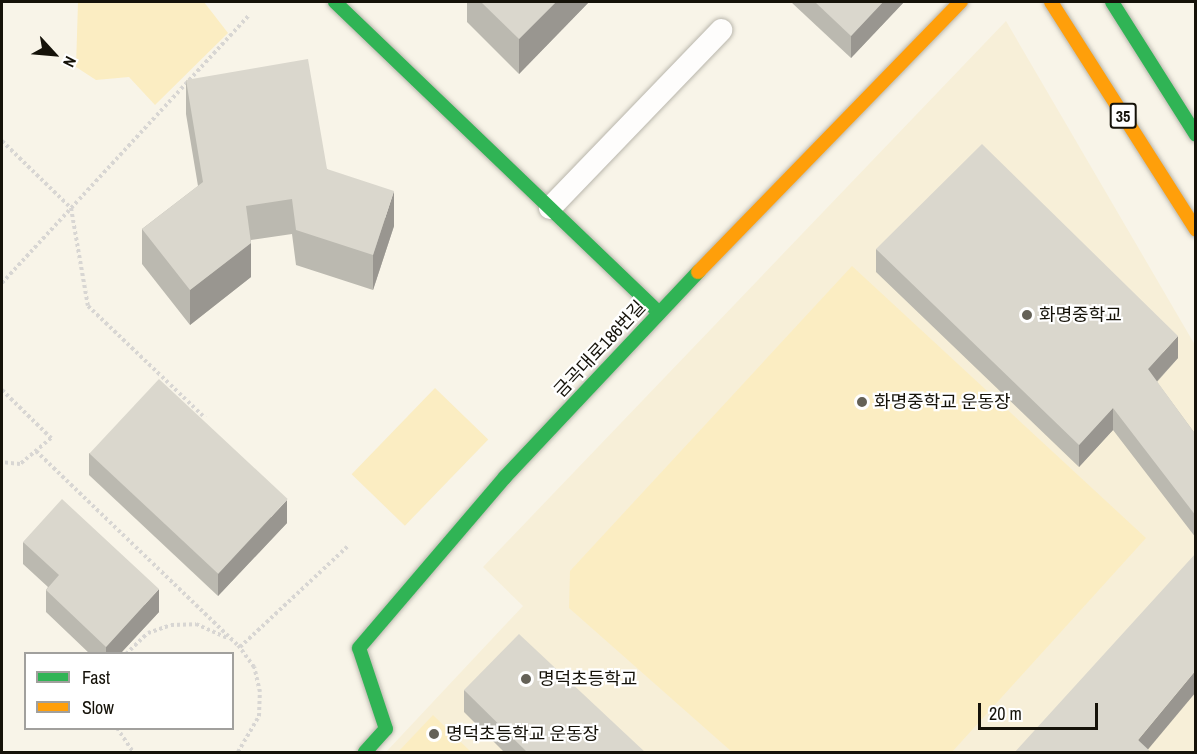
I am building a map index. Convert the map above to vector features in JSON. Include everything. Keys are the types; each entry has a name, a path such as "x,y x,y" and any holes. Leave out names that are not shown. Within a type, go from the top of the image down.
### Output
{"street":[{"path":"335,2 659,313"},
{"name":"금곡대로186번길","path":"364,753 386,729 359,648 505,477 659,313 961,2"},
{"name":"35","path":"1051,2 1196,230"},
{"path":"1112,2 1196,135"}],"lane":[{"path":"549,208 721,30"}],"path":[{"path":"2,283 248,15"},
{"path":"2,141 71,208 88,306 205,418"},
{"path":"2,390 51,438 20,464 2,462"},
{"path":"36,451 240,647 254,667 260,692 259,716 238,753"},
{"path":"240,647 349,545"},
{"path":"128,652 148,633 171,625 196,624 240,647"},
{"path":"118,730 133,753"}],"shaded area":[{"path":"78,2 204,2 228,33 155,105 129,77 96,80 76,67"},
{"name":"화명중학교","path":"1006,21 1195,345 1195,752 386,752 523,606 483,567"},
{"name":"화명중학교 운동장","path":"852,266 1146,538 952,752 732,752 569,608 570,571"},
{"path":"435,388 488,439 405,526 352,474"},
{"name":"명덕초등학교 운동장","path":"433,715 471,752 398,752"}],"building":[{"path":"481,2 556,2 519,39"},
{"path":"815,2 883,2 851,36"},
{"path":"308,59 327,169 394,191 373,255 296,230 292,199 246,206 251,243 190,290 142,229 203,182 186,80"},
{"name":"화명중학교","path":"982,144 1178,336 1148,369 1196,435 1196,516 1113,408 1079,445 876,249"},
{"path":"159,379 288,499 218,574 89,454"},
{"path":"62,499 159,589 106,647 46,590 59,575 23,542"},
{"path":"1196,553 1196,670 1138,740 1152,753 1014,753"},
{"name":"명덕초등학교","path":"519,634 646,753 528,753 464,690"}],"traffic: fast":[{"path":"335,2 659,313"},
{"path":"1112,2 1196,135"},
{"path":"365,752 386,729 359,648 505,477 698,272"}],"traffic: slow":[{"path":"698,272 961,2"},
{"path":"1051,2 1196,230"}],"place":[{"name":"화명중학교","path":"1027,315"},
{"name":"화명중학교 운동장","path":"862,402"},
{"name":"명덕초등학교","path":"526,679"},
{"name":"명덕초등학교 운동장","path":"434,734"}]}
